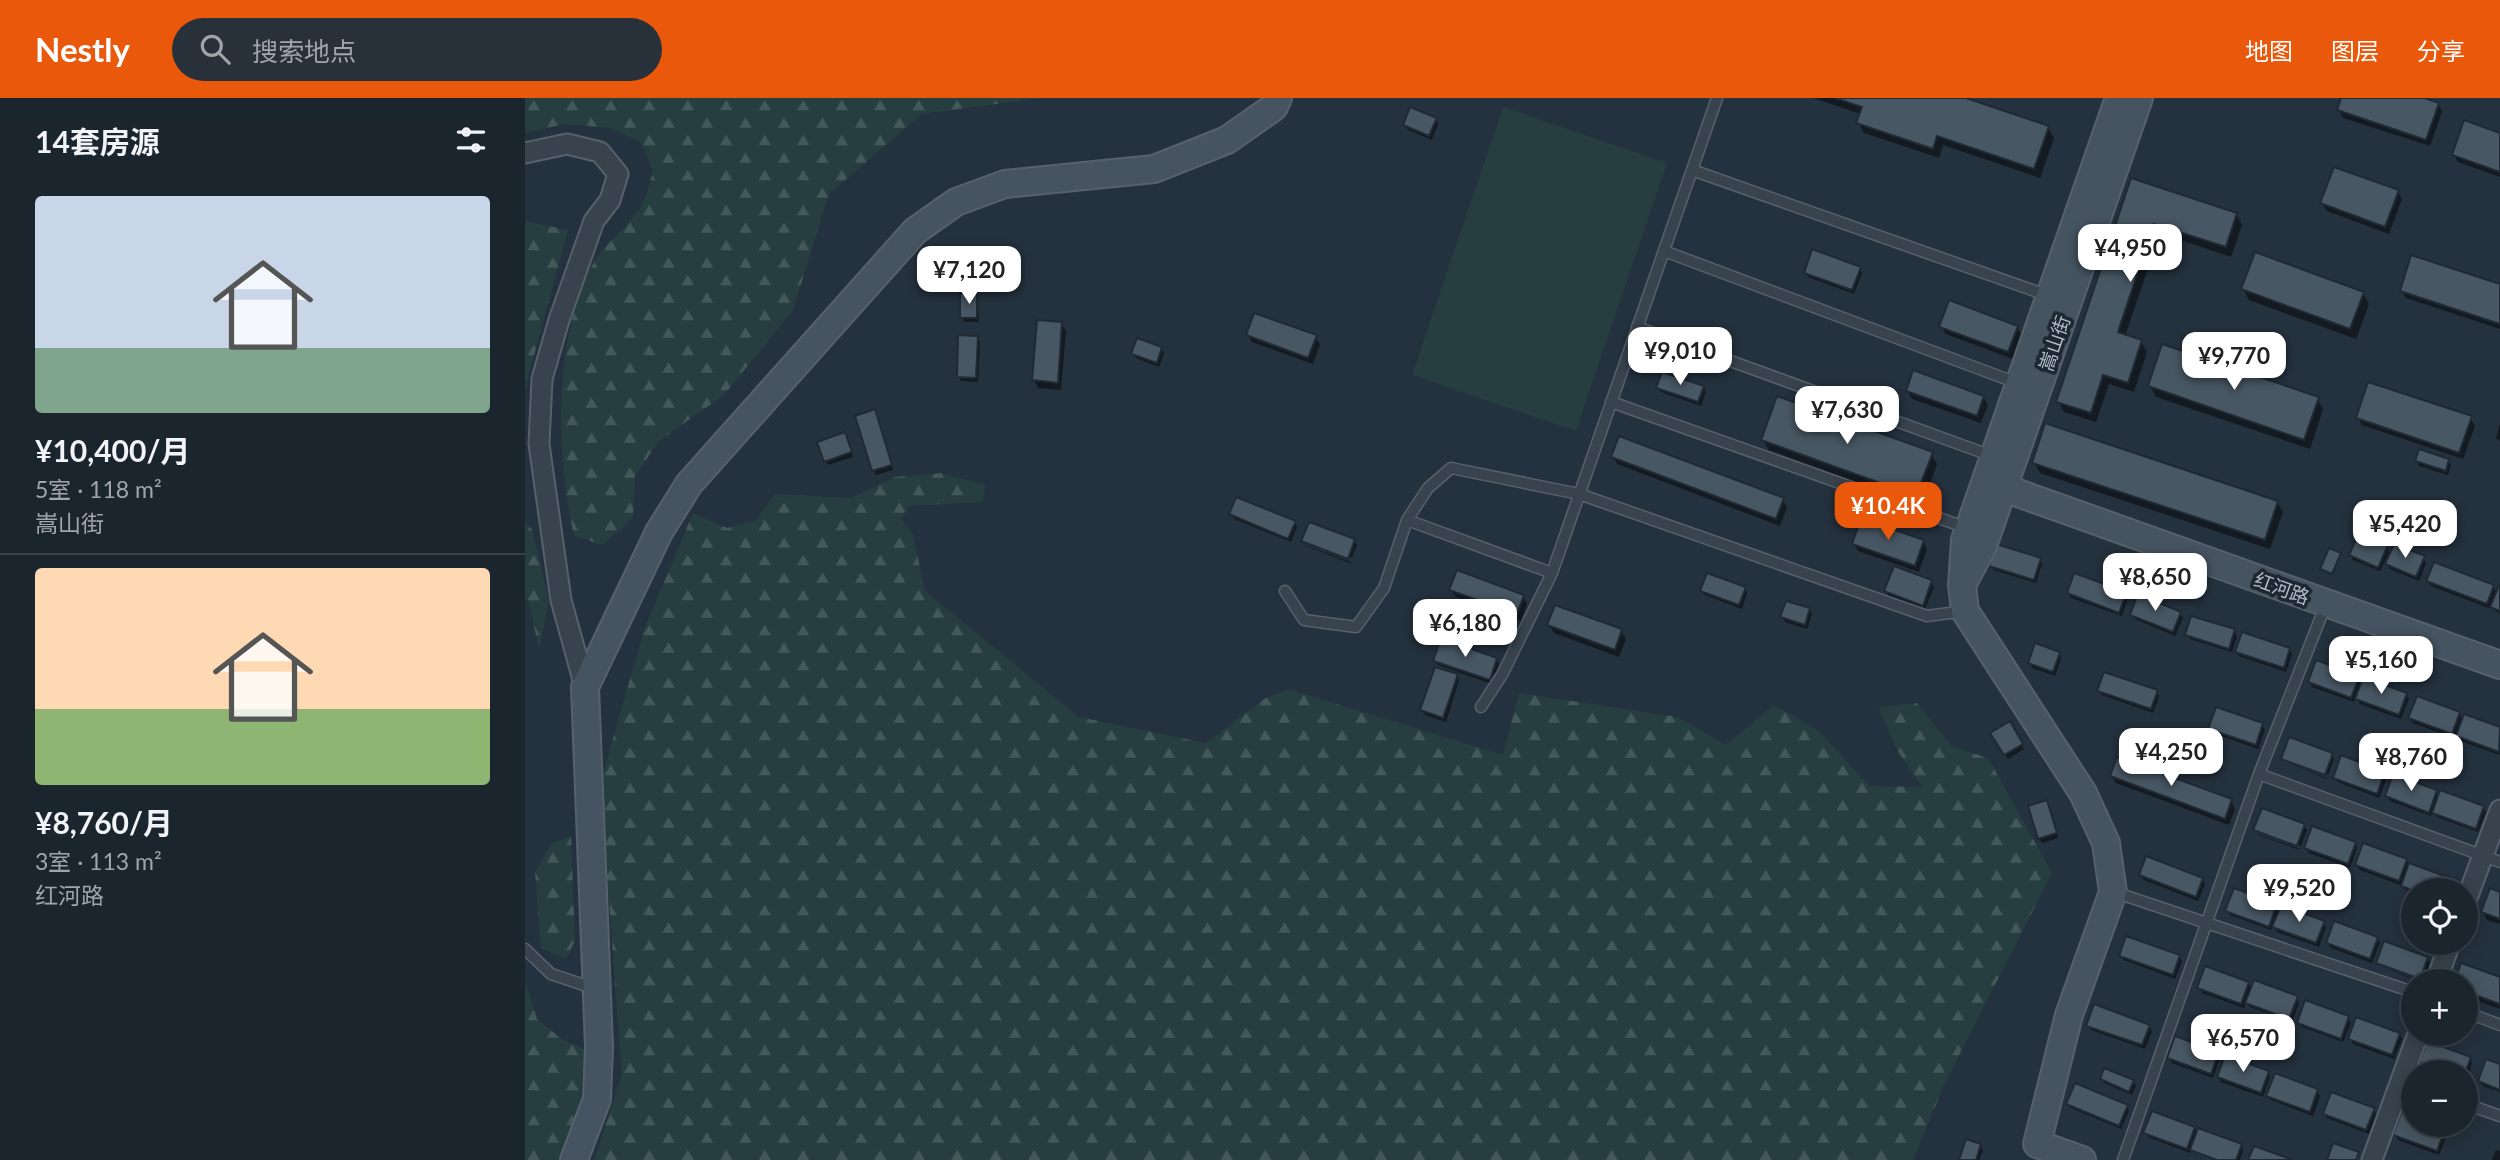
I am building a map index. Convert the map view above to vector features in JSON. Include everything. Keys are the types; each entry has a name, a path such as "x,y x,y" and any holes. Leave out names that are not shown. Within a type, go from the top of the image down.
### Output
{"street":[{"path":"585,687 659,532 689,485 915,231 956,202 1005,184 1154,169 1227,139 1274,107 1278,98"},
{"name":"嵩山街","path":"1962,585 1983,546 1994,485 1994,457 2119,98"},
{"name":"嵩山街","path":"1965,611 1962,585 1965,540 1969,528 1994,485 2139,98"},
{"path":"525,153 567,144 600,152 618,174 610,200 594,221 559,320 542,379 539,444 561,600 585,687 599,1047 597,1099 574,1160"},
{"name":"红河路","path":"1994,485 2500,665"},
{"path":"1965,611 2084,793 2106,843 2113,892 2069,1015 2037,1144 2082,1160"},
{"path":"2478,881 2491,859 2500,810"},
{"path":"2372,1160 2401,1097"}],"lane":[{"path":"1481,707 1503,673 1552,573 1717,98"},
{"path":"1692,170 2050,296"},
{"path":"1664,251 2019,384"},
{"path":"1637,327 1994,457"},
{"path":"1611,402 1969,528"},
{"path":"1285,591 1304,620 1356,627 1384,588 1407,520 1428,488 1451,468 1579,494 1927,615 1965,611"},
{"path":"1407,520 1552,573"},
{"path":"2123,1160 2259,774 2326,604"},
{"path":"2259,774 2491,859"},
{"path":"2113,892 2401,988"},
{"path":"525,949 551,974 596,989"},
{"path":"2478,1017 2500,1025"},
{"path":"2478,1108 2500,1116"}],"green space":[{"path":"525,98 1041,98 922,114 829,194 793,310 724,395 659,441 635,476 633,518 603,545 574,536 561,432 565,358 571,322 596,259 641,206 653,171 641,142 610,128 565,124 525,133"},
{"path":"1503,107 1667,163 1576,431 1412,375"},
{"path":"525,221 568,230 525,389"},
{"path":"941,473 985,485 983,502 909,506 901,519 913,534 925,591 1079,717 1206,743 1264,699 1288,689 1503,755 1519,693 1677,717 1726,745 1774,705 1819,731 1869,786 1922,787 1897,750 1878,707 1917,703 1951,746 1988,758 2052,873 1944,1085 1913,1160 594,1160 622,1075 600,784 644,630 693,513 727,528 756,520 775,494 851,498 895,477"},
{"path":"525,523 532,529 549,601 539,651 529,602 525,598"},
{"path":"571,836 575,941 566,959 541,948 535,872 551,844"},
{"path":"525,981 537,1019 563,1040 585,1049 580,1104 561,1160 525,1160"}],"building":[{"path":"1835,98 1966,98 2049,126 2034,169 1937,136 1933,149 1856,123 1862,107"},
{"path":"2341,98 2425,98 2439,103 2426,140 2337,110"},
{"path":"1410,107 1437,118 1429,136 1403,125"},
{"path":"2464,120 2500,133 2500,172 2452,155"},
{"path":"2334,167 2399,190 2385,227 2320,203"},
{"path":"2131,178 2237,213 2226,247 2154,224 2118,332 2142,340 2128,383 2103,375 2091,413 2056,402"},
{"path":"1812,249 1861,267 1852,290 1804,273"},
{"path":"2255,252 2364,292 2350,329 2241,289"},
{"path":"2411,255 2500,284 2500,324 2400,291"},
{"path":"960,293 977,293 977,318 960,318"},
{"path":"1949,300 2018,326 2008,352 1939,327"},
{"path":"1254,313 1317,335 1308,358 1246,335"},
{"path":"1037,320 1062,322 1058,383 1032,380"},
{"path":"958,335 978,336 976,378 957,377"},
{"path":"1137,338 1162,347 1157,363 1131,354"},
{"path":"2162,344 2319,397 2304,440 2148,386"},
{"path":"1913,370 1984,396 1977,416 1906,391"},
{"path":"1662,372 1704,386 1698,402 1656,388"},
{"path":"2368,382 2472,416 2459,453 2356,418"},
{"path":"1777,396 1933,452 1916,496 1761,440"},
{"path":"875,409 892,465 872,471 855,416"},
{"path":"2045,423 2278,501 2265,540 2032,463"},
{"path":"845,432 852,452 824,462 817,442"},
{"path":"1619,436 1784,498 1776,519 1611,457"},
{"path":"2419,449 2449,459 2446,471 2415,461"},
{"path":"1236,497 1296,521 1288,539 1229,514"},
{"path":"1861,518 1924,540 1915,566 1852,544"},
{"path":"1309,522 1355,539 1348,559 1301,541"},
{"path":"2359,533 2388,545 2378,568 2349,555"},
{"path":"1996,544 2041,558 2034,580 1989,566"},
{"path":"2394,544 2425,556 2416,577 2385,564"},
{"path":"2329,548 2341,553 2332,574 2320,569"},
{"path":"2434,562 2494,585 2487,604 2426,581"},
{"path":"1894,566 1932,580 1923,606 1884,591"},
{"path":"1457,570 1524,595 1517,614 1449,590"},
{"path":"1707,573 1746,587 1739,605 1700,591"},
{"path":"2074,573 2127,592 2119,613 2067,593"},
{"path":"2500,585 2500,611 2490,607"},
{"path":"2138,594 2181,612 2173,632 2130,615"},
{"path":"1786,601 1810,608 1805,625 1780,617"},
{"path":"1555,605 1622,629 1615,650 1547,625"},
{"path":"2191,616 2235,629 2229,649 2185,635"},
{"path":"2242,632 2290,648 2284,668 2235,652"},
{"path":"1441,638 1497,658 1490,680 1433,661"},
{"path":"2035,643 2060,652 2053,672 2028,663"},
{"path":"2316,660 2360,676 2351,698 2308,682"},
{"path":"1435,667 1458,674 1443,718 1420,710"},
{"path":"2104,672 2158,690 2151,709 2097,691"},
{"path":"2363,677 2407,693 2399,715 2355,699"},
{"path":"2417,696 2460,712 2452,734 2408,718"},
{"path":"2216,707 2263,723 2256,745 2208,729"},
{"path":"2464,714 2500,727 2499,752 2456,736"},
{"path":"2010,721 2023,744 2004,755 1990,733"},
{"path":"2289,737 2333,753 2325,775 2281,759"},
{"path":"2341,755 2385,772 2377,794 2333,778"},
{"path":"2117,757 2232,799 2225,819 2110,776"},
{"path":"2393,774 2437,790 2429,813 2385,796"},
{"path":"2440,790 2484,806 2476,829 2432,813"},
{"path":"2047,800 2057,833 2038,839 2028,806"},
{"path":"2262,808 2305,824 2297,846 2253,830"},
{"path":"2312,826 2356,842 2348,864 2304,848"},
{"path":"2363,843 2407,859 2399,881 2355,865"},
{"path":"2146,856 2203,878 2196,897 2139,875"},
{"path":"2409,863 2450,878 2404,878"},
{"path":"2234,888 2277,904 2269,927 2225,911"},
{"path":"2490,888 2500,892 2500,919 2481,912"},
{"path":"2281,905 2325,921 2316,943 2272,927"},
{"path":"2334,921 2378,937 2370,959 2326,943"},
{"path":"2126,936 2180,955 2173,975 2119,956"},
{"path":"2384,941 2401,947 2401,955 2428,957 2424,969 2401,969 2401,972 2376,963"},
{"path":"2461,963 2478,969 2459,969"},
{"path":"2205,966 2249,982 2241,1004 2197,988"},
{"path":"2478,969 2500,977 2500,1004 2478,996"},
{"path":"2254,980 2298,996 2289,1019 2245,1003"},
{"path":"2305,1000 2349,1016 2341,1039 2297,1023"},
{"path":"2094,1004 2150,1025 2142,1045 2086,1026"},
{"path":"2356,1017 2400,1033 2392,1055 2348,1039"},
{"path":"2175,1036 2219,1052 2211,1074 2167,1058"},
{"path":"2425,1046 2441,1046 2471,1057 2470,1060 2420,1060"},
{"path":"2225,1055 2269,1071 2261,1093 2217,1077"},
{"path":"2486,1059 2500,1064 2500,1090 2478,1081"},
{"path":"2104,1068 2134,1080 2129,1092 2100,1079"},
{"path":"2275,1073 2318,1089 2310,1112 2266,1096"},
{"path":"2075,1083 2128,1105 2119,1126 2066,1104"},
{"path":"2331,1092 2375,1108 2366,1130 2323,1114"},
{"path":"2152,1111 2195,1127 2187,1149 2143,1133"},
{"path":"2401,1113 2401,1137 2442,1137 2437,1151 2393,1135"},
{"path":"2198,1128 2242,1144 2236,1160 2217,1160 2190,1150"},
{"path":"1966,1139 1981,1144 1976,1160 1959,1160"},
{"path":"2333,1143 2359,1152 2356,1160 2327,1160"},
{"path":"2254,1146 2293,1160 2248,1160"}]}
